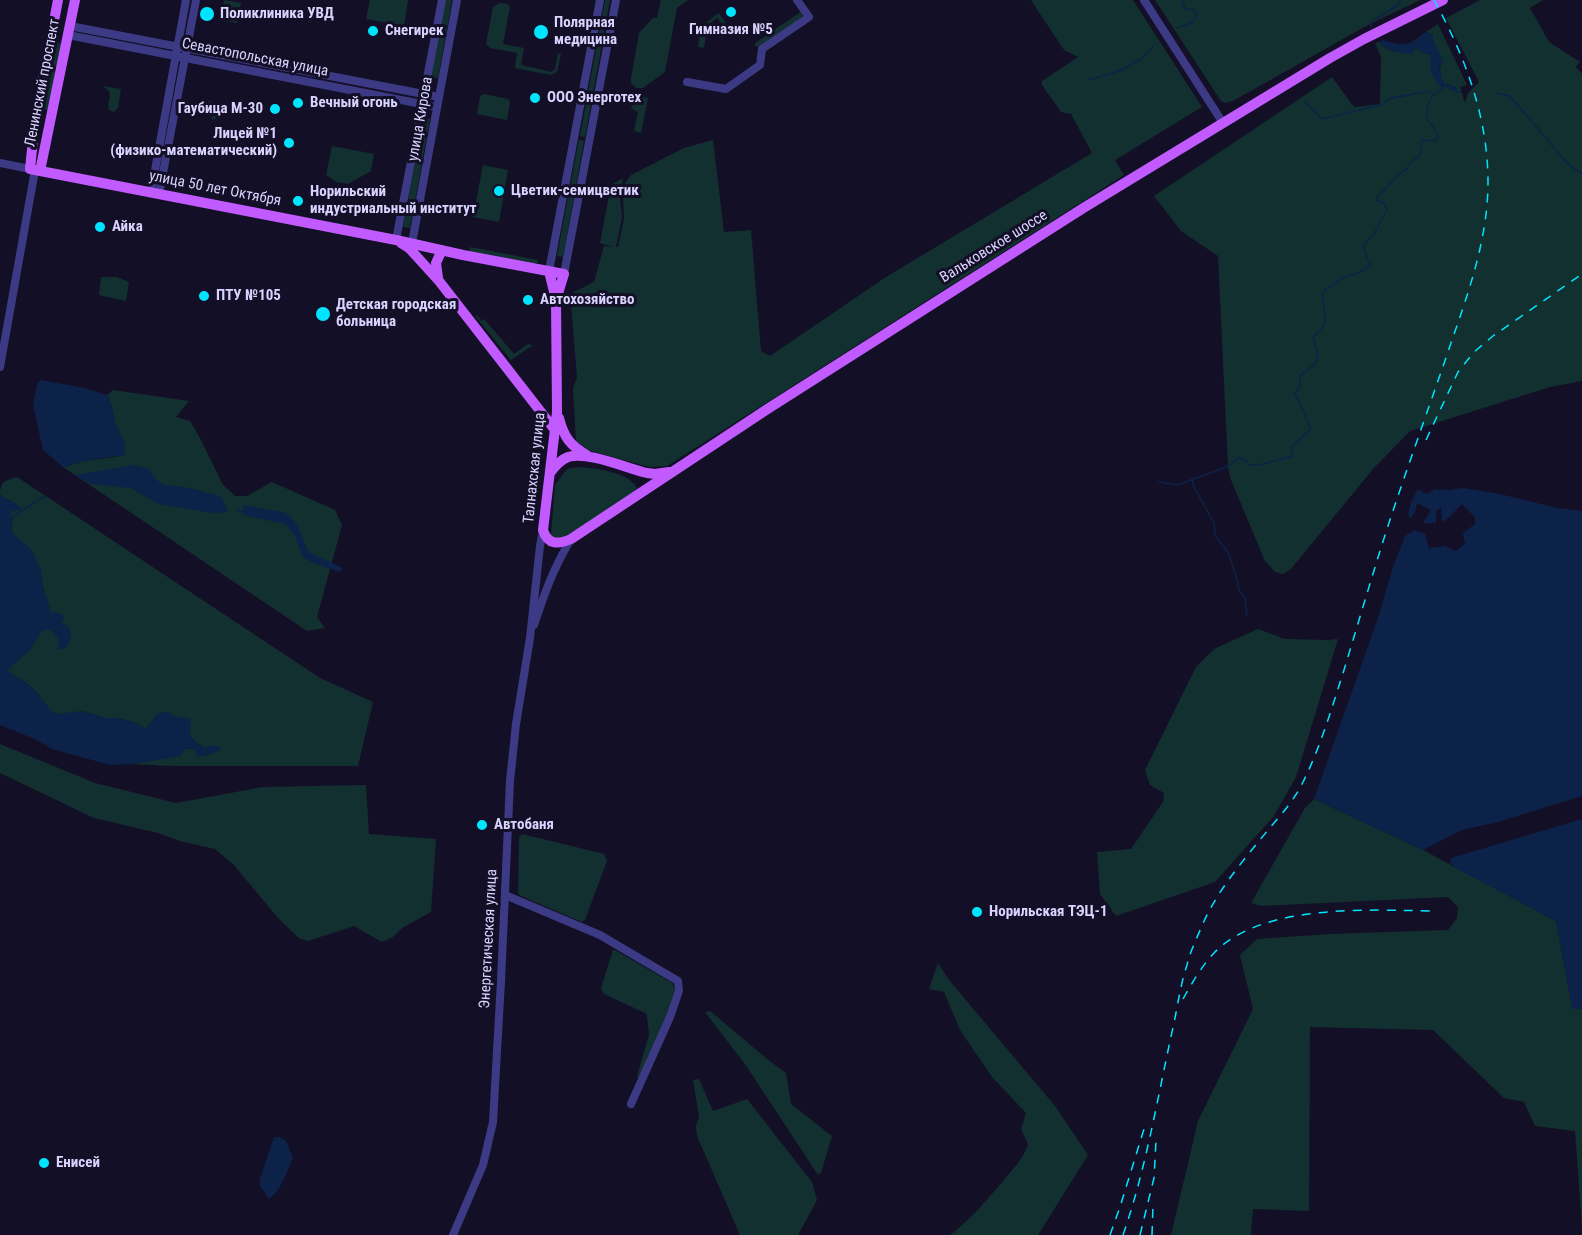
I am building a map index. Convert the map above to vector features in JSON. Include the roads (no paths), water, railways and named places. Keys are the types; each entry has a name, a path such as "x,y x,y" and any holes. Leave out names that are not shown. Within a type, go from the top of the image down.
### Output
{"main road":[{"name":"Ленинский проспект","path":"35,170 35,120 58,0"},
{"name":"Ленинский проспект","path":"35,170 75,0"},
{"name":"Вальковское шоссе","path":"542,534 555,543 571,539 1085,207 1359,42 1443,0"},
{"name":"улица 50 лет Октября","path":"35,170 564,274"},
{"path":"396,240 409,248 439,281 555,430"},
{"path":"439,281 436,263 442,250"},
{"name":"Талнахская улица","path":"542,534 557,412 556,300 549,271"},
{"name":"Талнахская улица","path":"556,300 564,274"},
{"path":"557,412 566,439 577,450 588,456 641,474 673,471"},
{"path":"550,473 567,457 588,456"},
{"path":"640,493 644,485 641,474"}],"street":[{"path":"155,193 186,0"},
{"path":"155,193 196,0"},
{"name":"улица Кирова","path":"396,240 442,0"},
{"name":"улица Кирова","path":"412,243 457,0"},
{"name":"Талнахская улица","path":"549,271 600,0"},
{"name":"Талнахская улица","path":"564,274 616,0"},
{"path":"687,82 726,89 760,65 762,49 809,16 797,0"},
{"path":"1144,0 1223,123"},
{"name":"Севастопольская улица","path":"69,31 177,47 439,97"},
{"name":"Севастопольская улица","path":"69,31 185,58 437,107"},
{"path":"281,77 283,67"},
{"path":"323,85 325,75"},
{"name":"улица 50 лет Октября","path":"0,163 35,170"},
{"path":"0,367 35,170"},
{"name":"Талнахская улица","path":"530,638 542,534"},
{"name":"Вальковское шоссе","path":"530,638 546,587 571,539"},
{"name":"Энергетическая улица","path":"453,1235 483,1165 493,1122 510,781 516,724 530,638"},
{"path":"505,895 600,935 678,981 679,991 670,1017 631,1104"}],"water":[{"path":"1426,32 1433,35 1443,61 1439,69 1445,85 1449,84 1457,88 1456,90 1449,86 1442,88 1435,80 1430,65 1431,55 1421,52 1418,48 1413,54 1394,51 1379,42 1383,40 1406,44"},
{"path":"40,380 85,388 107,395 124,443 125,455 84,461 63,467 43,450 33,405 37,384"},
{"path":"134,465 149,469 162,484 222,497 228,512 212,513 158,504 131,488 90,484 75,475"},
{"path":"1463,488 1582,511 1582,796 1498,822 1462,830 1423,850 1314,799 1405,536 1414,530 1425,534 1429,548 1445,546 1455,551 1465,544 1463,533 1475,524 1475,517 1462,504 1442,522 1441,507 1436,511 1436,523 1423,523 1431,510 1417,503 1411,518 1408,515 1411,502 1418,489 1426,494 1435,489"},
{"path":"0,495 22,509 11,511 12,533 32,550 41,570 42,584 51,612 65,616 61,622 69,628 71,638 66,649 59,649 58,638 51,630 42,630 30,650 7,670 32,688 56,714 83,711 104,718 118,718 136,723 146,729 158,713 169,712 175,717 191,718 191,736 195,742 204,748 212,745 222,748 212,754 198,757 193,748 185,749 180,756 132,764 110,765 52,749 35,739 0,725"},
{"path":"243,505 286,513 297,526 309,552 343,568 340,572 313,563 303,557 294,534 285,524 243,515"},
{"path":"1582,819 1582,1009 1575,1009 1572,1007 1556,921 1456,868 1450,862 1451,858"},
{"path":"274,1137 280,1137 286,1141 293,1158 280,1186 269,1199 260,1186 260,1179"}],"waterway":[{"path":"1177,28 1192,23 1197,15 1194,10 1185,9 1182,0"},
{"path":"1371,27 1371,22 1398,5 1400,0"},
{"path":"1089,80 1122,70 1141,59 1153,46"},
{"path":"1445,86 1460,92"},
{"path":"1159,482 1177,485 1224,468 1238,458 1246,460 1249,465 1259,465 1293,456 1291,447 1311,429 1295,393 1300,385 1299,376 1311,368 1317,360 1313,338 1325,322 1324,290 1364,270 1371,264 1363,245 1373,236 1387,209 1384,203 1375,200 1420,155 1422,140 1435,141 1438,137 1428,120 1427,111 1431,99 1443,87"},
{"path":"1305,102 1322,119 1384,104 1388,99 1429,91 1434,95"},
{"path":"1495,93 1510,96 1568,164 1582,174"},
{"path":"1193,480 1193,485 1214,523 1215,535 1229,554 1239,591 1245,598 1247,615"},
{"path":"11,523 14,516 45,496"},
{"path":"237,510 244,512"}],"railway":[{"path":"1123,1235 1145,1156 1181,986 1191,951 1207,914 1223,888 1292,801 1315,755 1392,515 1471,284 1481,244 1487,203 1487,158 1484,134 1465,65 1434,0"},
{"path":"1426,440 1458,372 1474,352 1493,336 1582,274"},
{"path":"1183,999 1201,969 1214,953 1235,937 1259,925 1288,917 1318,913 1379,910 1434,911"},
{"path":"1110,1235 1144,1129"},
{"path":"1140,1235 1154,1178 1156,1141"},
{"path":"1152,1235 1153,1205"}],"place":[{"name":"Гимназия №5","path":"731,12"},
{"name":"Поликлиника УВД","path":"207,14"},
{"name":"Снегирек","path":"373,31"},
{"name":"Полярная медицина","path":"541,32"},
{"name":"ООО Энерготех","path":"535,98"},
{"name":"Вечный огонь","path":"298,103"},
{"name":"Гаубица М-30","path":"275,109"},
{"name":"Лицей №1 (физико-математический)","path":"289,143"},
{"name":"Цветик-семицветик","path":"499,191"},
{"name":"Норильский индустриальный институт","path":"298,201"},
{"name":"Айка","path":"100,227"},
{"name":"ПТУ №105","path":"204,296"},
{"name":"Автохозяйство","path":"528,300"},
{"name":"Детская городская больница","path":"323,314"},
{"name":"Автобаня","path":"482,825"},
{"name":"Норильская ТЭЦ-1","path":"977,912"},
{"name":"Енисей","path":"44,1163"}]}
